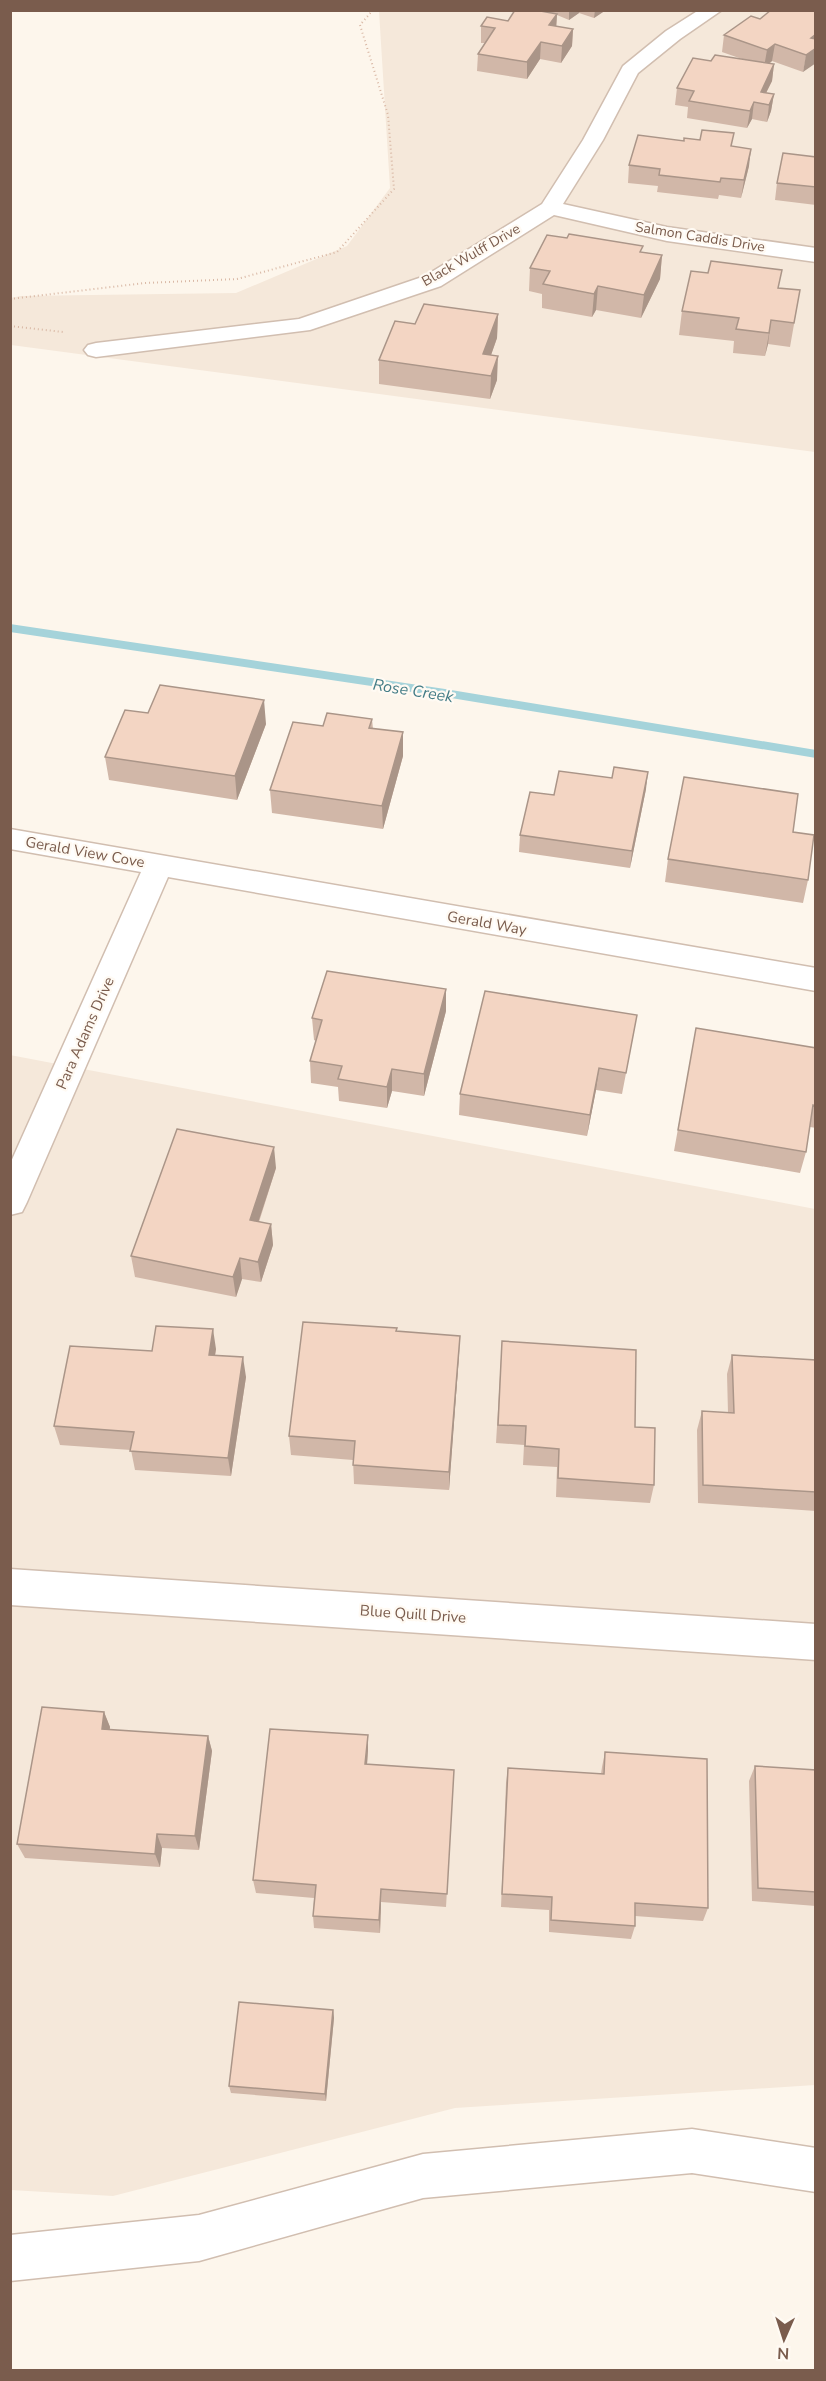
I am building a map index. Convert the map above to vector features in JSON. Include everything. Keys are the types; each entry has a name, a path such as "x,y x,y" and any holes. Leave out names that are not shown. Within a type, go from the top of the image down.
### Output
{"street":[{"name":"Black Wulff Drive","path":"96,350 302,325 433,280 494,245 550,208 593,140 630,70 673,35 713,10"},
{"name":"Salmon Caddis Drive","path":"550,208 667,234 816,255"},
{"name":"Gerald View Cove","path":"10,839 159,865"},
{"name":"Gerald Way","path":"159,865 816,980"},
{"name":"Para Adams Drive","path":"10,1202 159,865"},
{"name":"Blue Quill Drive","path":"10,1587 816,1642"},
{"path":"10,2258 199,2238 423,2176 692,2151 816,2170"}],"path":[{"path":"10,299 145,283 237,279 338,252 394,189 388,115 360,25 373,10"},
{"path":"10,326 74,333 96,350"}],"shaded area":[{"path":"379,11 815,11 815,452 11,345 11,298 236,293 347,246 390,188"},
{"path":"10,1055 815,1209 815,2085 455,2108 113,2196 11,2190"}],"building":[{"path":"515,10 535,10 557,14 549,25 573,29 562,46 541,42 527,62 478,54 495,28 481,26 487,17 508,21"},
{"path":"771,10 816,10 816,34 811,38 816,39 816,48 806,55 775,44 767,50 724,35 751,16 760,19"},
{"path":"715,55 774,64 761,92 774,94 769,105 754,102 750,111 689,101 694,91 677,88 693,58 711,61"},
{"path":"702,130 734,133 731,146 751,149 744,180 721,178 720,182 659,175 660,169 629,165 638,135 684,141 684,138 700,140"},
{"path":"783,153 816,157 816,187 777,183"},
{"path":"569,234 643,246 640,252 662,255 644,295 598,286 594,294 543,284 550,271 530,268 547,235 567,238"},
{"path":"711,261 782,270 778,288 800,290 794,323 771,320 769,333 736,329 739,318 682,311 691,271 708,273"},
{"path":"424,304 498,314 483,354 498,356 491,376 379,360 395,321 415,324"},
{"path":"160,685 264,700 235,776 105,757 125,710 148,713"},
{"path":"327,713 372,719 369,728 403,732 382,806 270,790 293,722 323,726"},
{"path":"614,767 648,772 632,851 520,835 530,792 554,795 559,771 612,778"},
{"path":"684,777 798,794 793,832 814,835 808,880 668,859"},
{"path":"327,971 446,989 424,1074 392,1069 387,1087 338,1079 342,1066 310,1061 322,1020 312,1018"},
{"path":"485,991 637,1015 626,1073 599,1068 590,1115 460,1094"},
{"path":"696,1028 816,1048 816,1106 813,1105 806,1152 678,1130"},
{"path":"177,1129 274,1147 250,1220 271,1224 258,1262 240,1258 233,1277 131,1256"},
{"path":"303,1322 397,1328 396,1331 460,1336 449,1472 353,1465 355,1441 289,1436"},
{"path":"156,1326 213,1329 209,1355 243,1357 228,1458 130,1451 134,1432 54,1426 70,1346 152,1351"},
{"path":"502,1341 636,1350 635,1427 655,1428 654,1485 558,1478 559,1449 525,1446 526,1426 498,1425"},
{"path":"732,1355 816,1360 816,1492 703,1485 702,1411 734,1413"},
{"path":"42,1707 104,1712 102,1729 208,1736 195,1836 157,1834 155,1854 17,1844"},
{"path":"270,1729 368,1735 365,1764 454,1770 447,1894 381,1889 379,1920 313,1916 316,1885 253,1880"},
{"path":"605,1752 707,1759 708,1908 635,1903 635,1926 551,1920 552,1897 502,1894 508,1768 604,1774"},
{"path":"755,1766 816,1770 816,1892 758,1888"},
{"path":"239,2002 333,2010 325,2094 229,2086"}],"waterway":[{"name":"Rose Creek","path":"10,628 445,693 816,754"}]}
